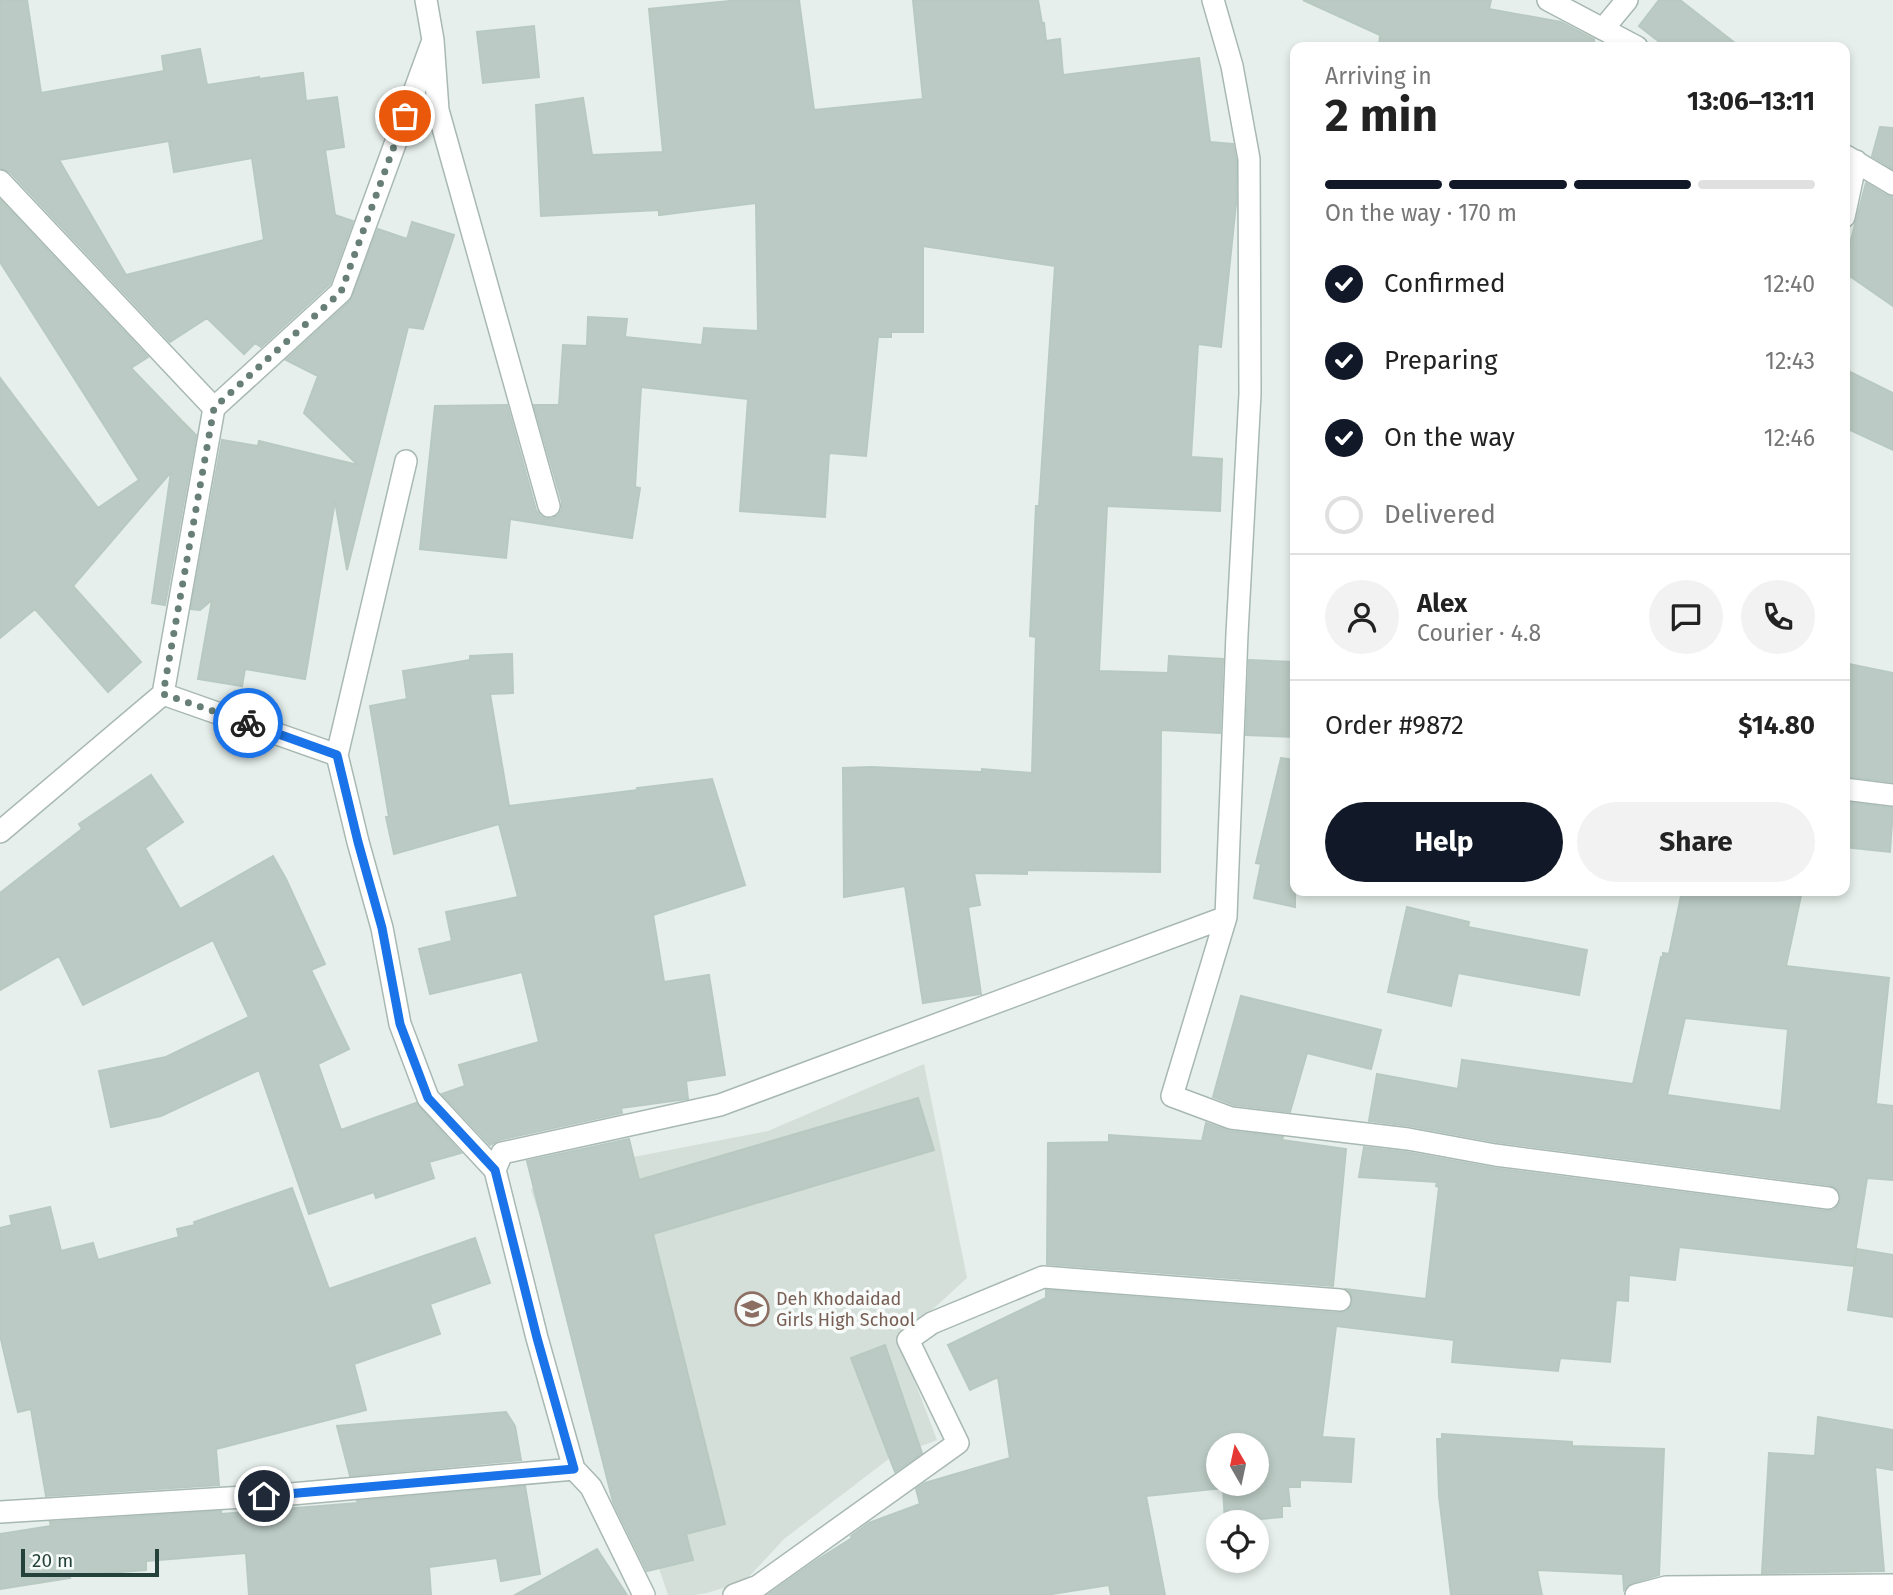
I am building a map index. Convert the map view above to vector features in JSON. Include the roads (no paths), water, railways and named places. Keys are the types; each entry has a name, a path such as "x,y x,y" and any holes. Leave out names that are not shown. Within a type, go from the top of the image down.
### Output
{"street":[{"path":"426,0 433,40 438,110 549,506"},
{"path":"1213,0 1232,66 1249,159 1250,394 1226,917 1172,1096 1231,1118 1408,1139 1495,1155 1828,1198"},
{"path":"1548,0 1628,42"},
{"path":"1603,29 1627,0"},
{"path":"0,832 163,694 214,408 341,292 433,40"},
{"path":"1850,158 1893,184"},
{"path":"0,181 214,408"},
{"path":"406,461 337,755 382,928 400,1024 428,1098 495,1170 537,1338 574,1469 591,1487 644,1595"},
{"path":"163,694 337,755"},
{"path":"1850,790 1893,795"},
{"path":"495,1170 502,1153 719,1105 1226,917"},
{"path":"734,1595 758,1586 958,1443 908,1340 932,1323 1043,1277 1339,1300"},
{"path":"0,1512 291,1494 574,1469"},
{"path":"1636,1595 1666,1587 1893,1585"}],"place":[{"name":"Deh Khodaidad Girls High School","path":"752,1309"}]}
